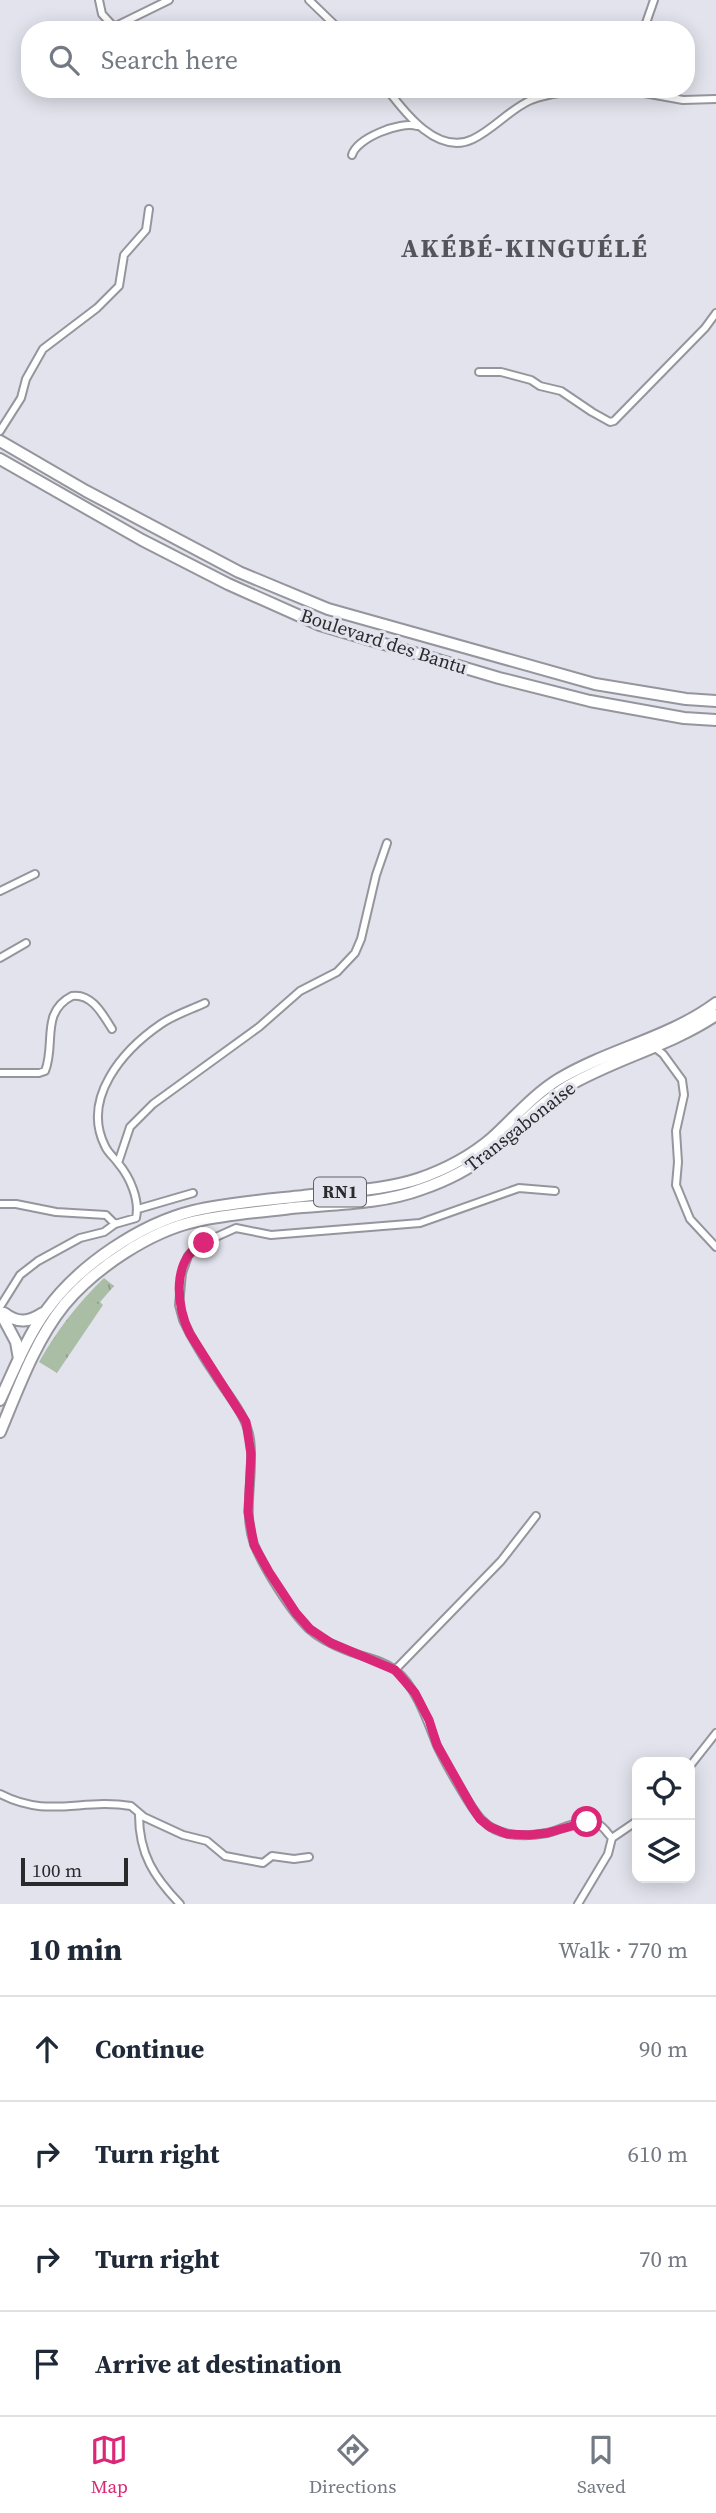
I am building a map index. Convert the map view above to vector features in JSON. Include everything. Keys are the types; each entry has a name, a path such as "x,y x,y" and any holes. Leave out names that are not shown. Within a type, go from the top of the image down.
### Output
{"highway":[{"name":"Boulevard des Bantu","path":"0,441 86,491 239,572 328,609 595,684 686,699 716,701"},
{"name":"Boulevard des Bantu","path":"0,459 142,540 228,584 320,625 499,678 590,701 684,718 716,720"},
{"name":"Transgabonaise","path":"0,1400 46,1311 87,1268 148,1227 177,1216 221,1206 393,1186 437,1172 483,1145 537,1094 562,1077 691,1019 716,1003"},
{"name":"Transgabonaise","path":"0,1432 19,1386 48,1329 65,1304 103,1269 158,1233 197,1221 236,1214 380,1199 421,1190 476,1163 537,1108 589,1074 654,1047 716,1015"},
{"path":"703,1024 716,1026"},
{"path":"0,1310 12,1320 22,1321 35,1318 46,1311"},
{"path":"0,1310 14,1336 19,1359"}],"street":[{"path":"99,0 106,21"},
{"path":"126,21 169,0"},
{"path":"309,0 331,21"},
{"path":"647,21 654,0"},
{"path":"395,98 419,126 442,139 455,142 468,141 538,98"},
{"path":"672,98 716,99"},
{"path":"352,155 358,145 392,127 406,124 419,126"},
{"path":"0,431 21,398 26,379 43,349 97,308 119,286 124,255 146,230 149,209"},
{"path":"479,372 501,372 561,391 610,422 614,421 705,328 716,313"},
{"path":"118,1163 130,1127 153,1104 259,1027 300,991 337,972 355,953 387,843"},
{"path":"0,891 35,874"},
{"path":"0,958 26,943"},
{"path":"0,1073 45,1071 51,1022 57,1007 72,996 85,998 94,1004 112,1029"},
{"path":"0,1310 20,1275 38,1261 80,1238 104,1232 115,1224 136,1218 138,1209 131,1183 105,1146 96,1117 105,1086 116,1066 133,1047 162,1023 205,1003"},
{"path":"654,1047 663,1054 682,1080 684,1095 676,1130 676,1185 690,1219 716,1247"},
{"path":"555,1191 519,1188 420,1223 271,1234 236,1228 198,1245 188,1256 182,1273 179,1305 190,1334 246,1422 251,1454 248,1512 254,1545 275,1583 310,1629 348,1652 395,1670 415,1693 429,1720 437,1745 472,1807 490,1827 507,1834 529,1835 593,1822 602,1826 612,1838"},
{"path":"138,1209 192,1193"},
{"path":"0,1204 16,1204 56,1212 106,1215 115,1224"},
{"path":"236,1214 236,1228"},
{"path":"395,1670 501,1561 536,1516"},
{"path":"695,1760 716,1733"},
{"path":"0,1794 18,1803 35,1807 122,1805 134,1808 139,1815 183,1835 207,1841 225,1856 263,1863 272,1856 294,1859 309,1857"},
{"path":"139,1815 141,1841 153,1871 167,1892 180,1904"},
{"path":"578,1904 608,1854 612,1838 632,1824"}],"green space":[{"path":"104,1278 114,1286 100,1302 103,1305 57,1373 39,1362 68,1317"},
{"path":"87,1296 101,1306 55,1369 41,1360 62,1327"}],"district":[{"name":"AKÉBÉ-KINGUÉLÉ","path":"525,248"}],"route":[{"path":"204,1243 198,1245 188,1256 182,1273 179,1305 190,1334 246,1422 251,1454 248,1512 254,1545 275,1583 310,1629 348,1652 395,1670 415,1693 429,1720 437,1745 472,1807 490,1827 507,1834 529,1835 587,1822"}]}
